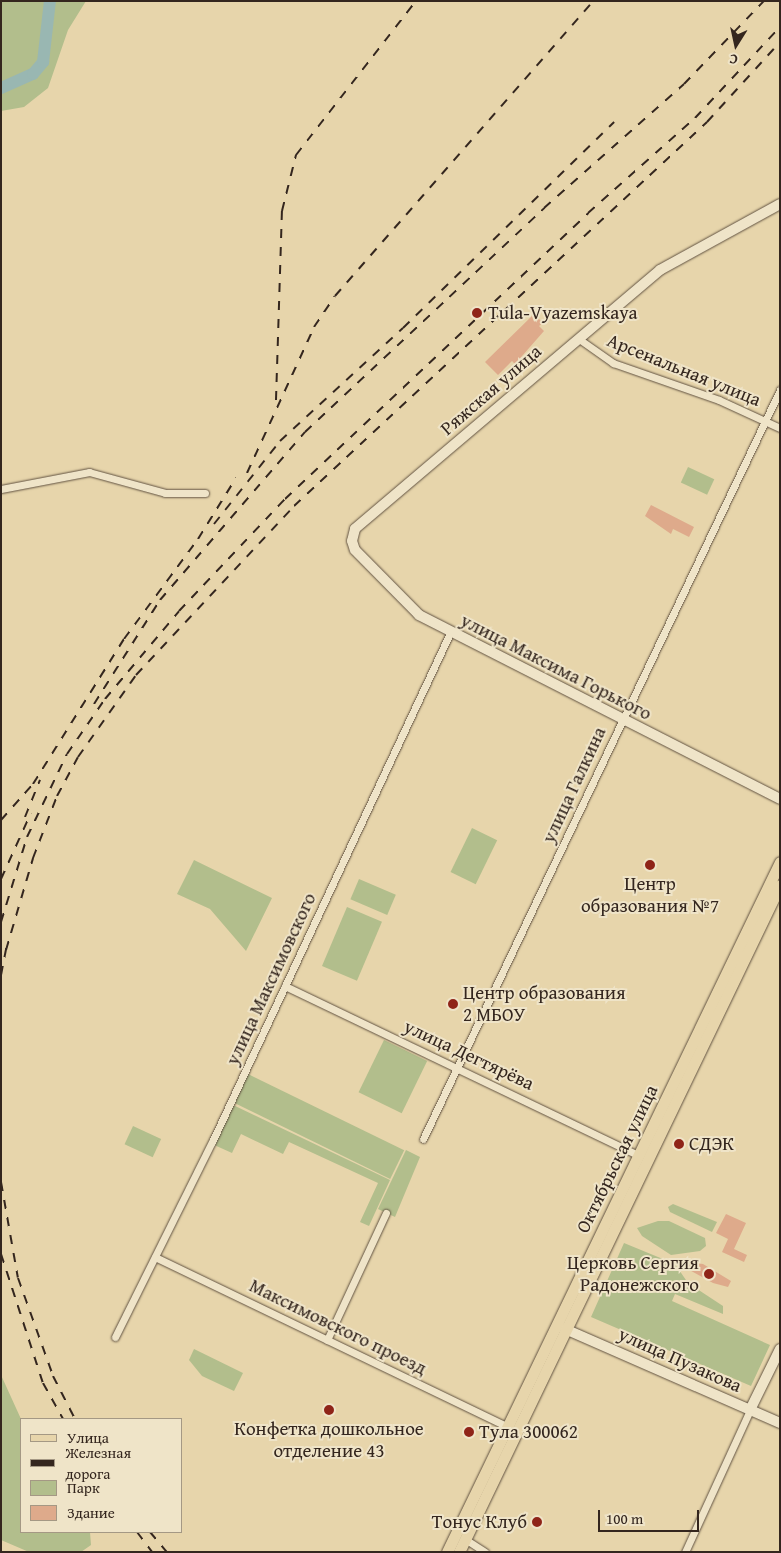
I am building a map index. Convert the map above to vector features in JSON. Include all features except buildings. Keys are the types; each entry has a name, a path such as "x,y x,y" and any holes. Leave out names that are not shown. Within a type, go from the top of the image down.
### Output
{"main road":[{"name":"Октябрьская улица","path":"569,1310 638,1155 780,862"},
{"name":"Октябрьская улица","path":"459,1552 569,1310 780,885"},
{"name":"Октябрьская улица","path":"446,1552 508,1427 561,1327"}],"street":[{"name":"Ряжская улица","path":"355,528 675,259 780,204"},
{"name":"Арсенальная улица","path":"579,339 613,362 765,420 780,428"},
{"name":"улица Галкина","path":"423,1139 455,1066 780,390"},
{"path":"1,489 89,472 165,492 205,493"},
{"name":"улица Максима Горького","path":"355,528 352,541 355,550 411,608 450,633 780,799"},
{"name":"улица Максимовского","path":"116,1336 285,986 450,633"},
{"name":"улица Дегтярёва","path":"285,986 638,1155"},
{"path":"327,1340 386,1214"},
{"name":"Максимовского проезд","path":"155,1256 508,1427"},
{"name":"улица Пузакова","path":"561,1327 780,1423"},
{"path":"685,1552 780,1349"},
{"path":"465,1539 485,1552"}],"green space":[{"path":"1,1 86,1 68,30 48,88 24,107 1,111"},
{"path":"688,467 714,479 707,495 681,482"},
{"path":"472,828 497,840 476,884 451,872"},
{"path":"194,860 272,898 246,951 210,909 177,894"},
{"path":"359,879 396,895 387,915 350,899"},
{"path":"347,907 382,922 357,981 322,966"},
{"path":"384,1040 427,1061 402,1113 359,1092"},
{"path":"246,1073 404,1150 390,1179 232,1102"},
{"path":"231,1104 390,1180 369,1226 360,1222 378,1183 289,1142 283,1154 241,1134 232,1153 212,1144"},
{"path":"133,1126 161,1139 153,1157 125,1144"},
{"path":"406,1150 420,1157 395,1217 378,1209"},
{"path":"673,1204 717,1222 712,1232 670,1212 668,1207"},
{"path":"658,1221 669,1221 705,1238 706,1246 700,1251 671,1255 642,1236 637,1228"},
{"path":"624,1243 675,1264 688,1283 723,1306 723,1314 675,1294 672,1301 770,1345 751,1386 591,1317"},
{"path":"194,1349 243,1373 234,1391 202,1376 189,1360"},
{"path":"1,1375 21,1418 20,1533 90,1533 91,1545 81,1552 29,1552 1,1540"}],"waterway":[{"path":"1,88 33,74 43,62 50,1"}],"railway":[{"path":"276,400 282,211 296,155 416,1"},
{"path":"247,473 314,327 335,296 593,1"},
{"path":"94,704 160,600 305,432 544,208 684,84 764,1"},
{"path":"1,922 27,837 67,754 105,699 179,611 285,499 588,213 695,118 780,27"},
{"path":"6,950 33,858 57,796 78,757 136,675 294,506 707,122 780,42"},
{"path":"214,524 280,441 403,328 614,122"},
{"path":"1,820 33,784 124,639 198,539 236,478"},
{"path":"25,817 40,780"},
{"path":"1,879 31,813"},
{"path":"1,975 7,943"},
{"path":"1,1182 18,1278 53,1376 74,1418"},
{"path":"1,1254 43,1383 62,1418"},
{"path":"138,1533 152,1552"},
{"path":"151,1533 167,1552"}],"place":[{"name":"Tula-Vyazemskaya","path":"477,313"},
{"name":"Центр образования №7","path":"650,865"},
{"name":"Центр образования 2 МБОУ","path":"453,1004"},
{"name":"СДЭК","path":"679,1144"},
{"name":"Церковь Сергия Радонежского","path":"709,1274"},
{"name":"Конфетка дошкольное отделение 43","path":"329,1410"},
{"name":"Тула 300062","path":"469,1432"},
{"name":"Тонус Клуб","path":"537,1522"}]}
